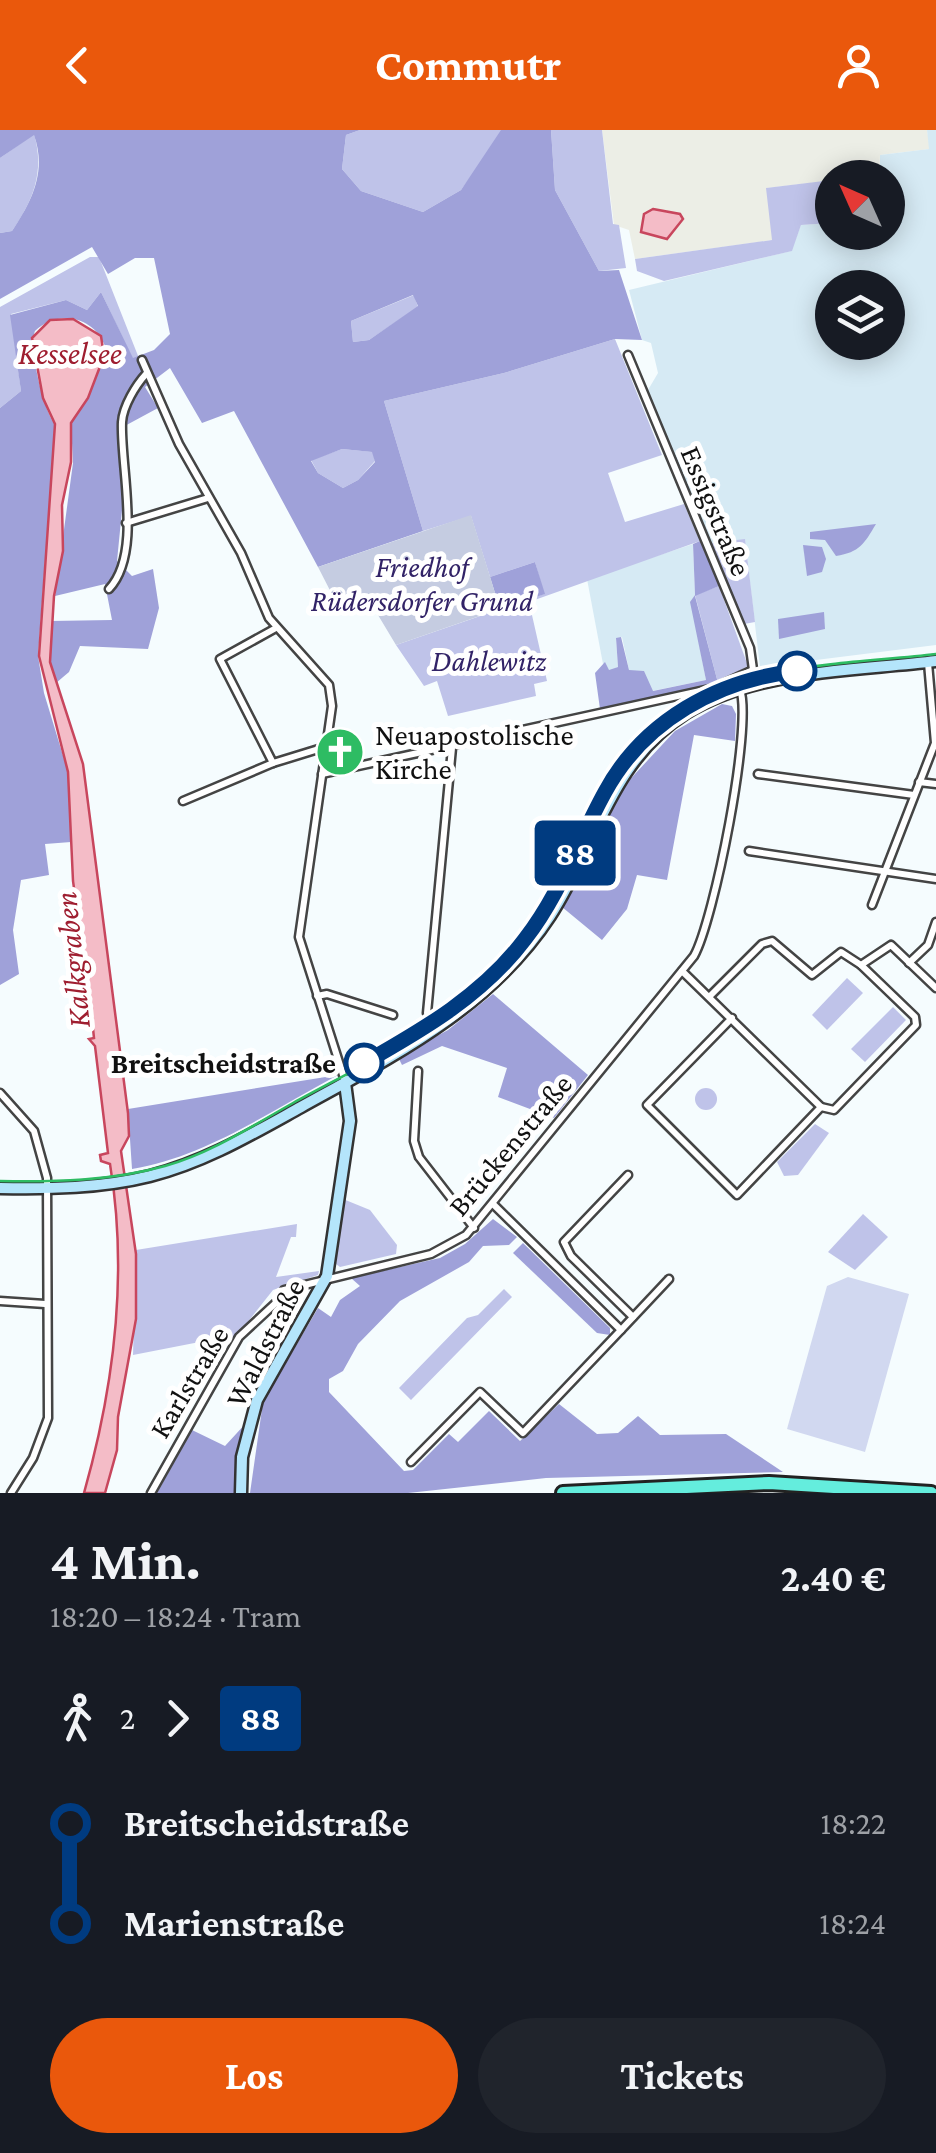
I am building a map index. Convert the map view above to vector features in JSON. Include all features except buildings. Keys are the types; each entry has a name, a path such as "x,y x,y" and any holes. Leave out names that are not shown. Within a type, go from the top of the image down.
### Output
{"highway":[{"path":"563,1493 733,1483 929,1493"}],"street":[{"name":"Essigstraße","path":"628,355 750,648 755,685"},
{"path":"142,360 276,628 329,684 332,706 299,937 345,1082 350,1129 327,1276"},
{"path":"109,589 118,580 126,523 128,476 122,425 136,384 146,374"},
{"path":"126,523 208,498"},
{"path":"273,763 220,660 276,628"},
{"path":"0,1188 53,1187 162,1173 211,1155 345,1082 436,1030 503,974 531,942 567,887 613,788 636,756 685,714 755,685 932,661 935,742 872,905"},
{"path":"322,774 714,688 753,670"},
{"name":"Brückenstraße","path":"327,1276 431,1254 474,1228 682,971 698,947 710,913 743,735 740,689"},
{"path":"183,802 273,763 325,747"},
{"path":"436,1030 426,1014 452,748"},
{"path":"758,774 914,795"},
{"path":"919,782 936,784"},
{"path":"749,852 936,879"},
{"path":"909,962 928,945 936,922"},
{"path":"682,971 821,1107 834,1110 918,1022 861,964 838,952 812,976 776,942 768,941 710,996"},
{"path":"861,964 890,945 936,988"},
{"path":"317,996 327,994 393,1014"},
{"path":"732,1018 648,1108 737,1195 821,1107"},
{"path":"418,1071 414,1141 419,1157 474,1228"},
{"path":"0,1092 34,1131 53,1187 45,1304 48,1418 33,1458 11,1493"},
{"path":"628,1176 564,1242 571,1256 633,1317"},
{"path":"493,1204 622,1330"},
{"name":"Karlstraße","path":"151,1493 242,1333 284,1290 327,1276"},
{"name":"Waldstraße","path":"240,1493 242,1458 257,1400 327,1276"},
{"path":"411,1462 480,1392 523,1433 669,1280"},
{"path":"0,1301 45,1304"}],"shaded area":[{"path":"0,130 360,130 346,135 342,169 361,191 423,212 461,190 501,130 551,130 555,190 599,271 619,270 642,340 615,339 504,373 384,401 423,531 318,567 234,411 202,423 170,368 145,387 158,408 121,428 125,480 117,561 132,576 153,569 159,608 148,649 80,646 69,672 56,683 50,662 51,621 112,620 105,584 55,596 73,463 71,423 88,399 105,346 93,328 74,319 54,320 35,331 38,379 55,424 38,656 44,693 68,772 71,842 45,844 49,875 21,880 13,930 19,974 0,985 0,408 21,391 10,315 66,300 87,310 101,292 133,358 154,350 170,334 154,258 135,258 108,274 92,247 0,299 0,233 12,231 35,185 39,161 34,135 0,158","holes":["413,295 418,306 369,340 353,342 351,321","342,449 372,452 375,462 358,480 343,488 318,473 311,461"]},
{"path":"602,130 927,130 930,149 880,155 880,160 815,160 815,182 767,188 773,240 635,259 629,230 614,225"},
{"path":"927,130 936,130 936,645 760,667 745,540 711,543 648,390 658,373 651,343 642,340 629,290 791,251 801,225 815,224 815,250 905,250 905,160 880,160 880,155 929,149"},
{"path":"876,524 861,546 836,556 825,540 810,539 810,532"},
{"path":"700,541 719,586 695,596 718,683 600,709 595,673 605,662 609,670 618,667 616,638 621,637 629,670 644,671 653,691 706,680 690,602 695,595 693,544"},
{"path":"693,544 695,595 691,602 706,680 652,691 629,670 622,637 616,639 618,667 609,671 603,664 587,579"},
{"path":"803,545 822,547 826,559 822,572 807,576"},
{"path":"535,562 545,594 500,609 490,577"},
{"path":"824,612 825,629 779,639 778,619"},
{"path":"722,704 732,706 736,714 735,741 694,735 667,880 637,875 627,909 602,940 562,907 621,789 675,731"},
{"path":"493,994 588,1075 554,1118 498,1097 507,1068 442,1046 402,1065 398,1057 448,1030"},
{"path":"338,1075 212,1143 132,1169 128,1109"},
{"path":"493,1219 517,1237 509,1245 483,1246 469,1262 400,1301 358,1344 343,1371 329,1379 329,1392 404,1471 413,1470 449,1434 458,1442 489,1411 520,1441 559,1404 597,1434 618,1433 638,1416 660,1435 726,1434 783,1472 546,1478 408,1493 250,1493 263,1402 318,1308 331,1317 340,1300 360,1286 351,1278 440,1258 465,1244"},
{"path":"523,1243 610,1328 610,1335 597,1333 513,1253"},
{"path":"848,1277 909,1294 865,1452 787,1429 827,1286"},
{"path":"247,1422 237,1493 157,1493 192,1430 225,1446"}],"green space":[{"path":"360,130 501,130 501,135 461,190 423,212 361,191 342,169 346,135"},
{"path":"551,130 602,130 613,224 619,225 626,268 599,271 555,190"},
{"path":"34,134 38,161 31,197 12,231 0,233 0,158"},
{"path":"815,182 815,224 801,225 792,251 664,281 637,271 635,259 772,240 766,188"},
{"path":"90,257 99,257 144,371 139,372 101,292 87,310 66,300 11,314 21,391 0,408 0,307"},
{"path":"414,295 418,307 369,340 353,342 351,321"},
{"name":"Dahlewitz","path":"615,339 662,455 608,473 625,522 684,504 700,541 529,602 547,681 534,684 536,696 448,716 437,681 424,686 396,645 544,594 535,562 490,577 471,516 423,531 384,401 504,373"},
{"path":"342,449 373,452 375,461 358,480 343,488 318,473 311,460"},
{"name":"Friedhof Rüdersdorfer Grund","path":"471,515 500,609 396,645 366,595 338,606 318,567"},
{"path":"745,539 755,622 744,624 711,543"},
{"path":"719,586 748,666 718,683 695,595"},
{"path":"847,978 863,993 827,1030 812,1015"},
{"path":"893,1007 906,1020 865,1062 851,1049"},
{"path":"702,1088 710,1088 717,1099 710,1110 702,1110 695,1103 695,1095"},
{"path":"815,1124 829,1133 798,1175 784,1176 777,1162"},
{"path":"343,1199 370,1210 397,1245 396,1254 340,1267 336,1264"},
{"path":"863,1214 888,1237 855,1270 828,1252"},
{"path":"297,1224 296,1237 291,1237 276,1277 319,1271 318,1275 273,1290 232,1342 220,1338 133,1355 136,1250"},
{"path":"504,1289 512,1297 411,1400 399,1388 467,1318 478,1315"}],"water":[{"path":"653,209 680,214 683,219 667,239 641,232 644,214"},
{"name":"Kesselsee","path":"73,319 101,336 104,356 88,398 71,423 71,462 62,505 63,551 54,596 50,662 83,764 128,1113 129,1136 121,1151 136,1254 136,1319 118,1417 117,1450 105,1493 84,1493 103,1412 115,1330 115,1205 110,1164 101,1161 100,1155 108,1153 95,1046 89,1039 94,1038 92,1019 85,1020 83,1015 91,1012 89,998 81,997 88,995 88,987 82,987 86,976 77,976 85,971 75,973 85,968 76,964 84,961 73,881 68,772 39,656 55,424 43,398 32,338 50,320"}],"tram line":[{"path":"0,1181 104,1178 182,1161 390,1050 453,1010 507,962 548,904 611,784 630,757 680,711 709,695 771,674 936,654"},
{"name":"88","path":"364,1063 452,1010 513,954 558,888 611,781 634,750 658,727 693,703 725,688 797,671"}],"place":[{"name":"Neuapostolische Kirche","path":"340,752"},
{"name":"Breitscheidstraße","path":"364,1063"}],"water label":[{"name":"Kalkgraben","path":"72,960"}]}
